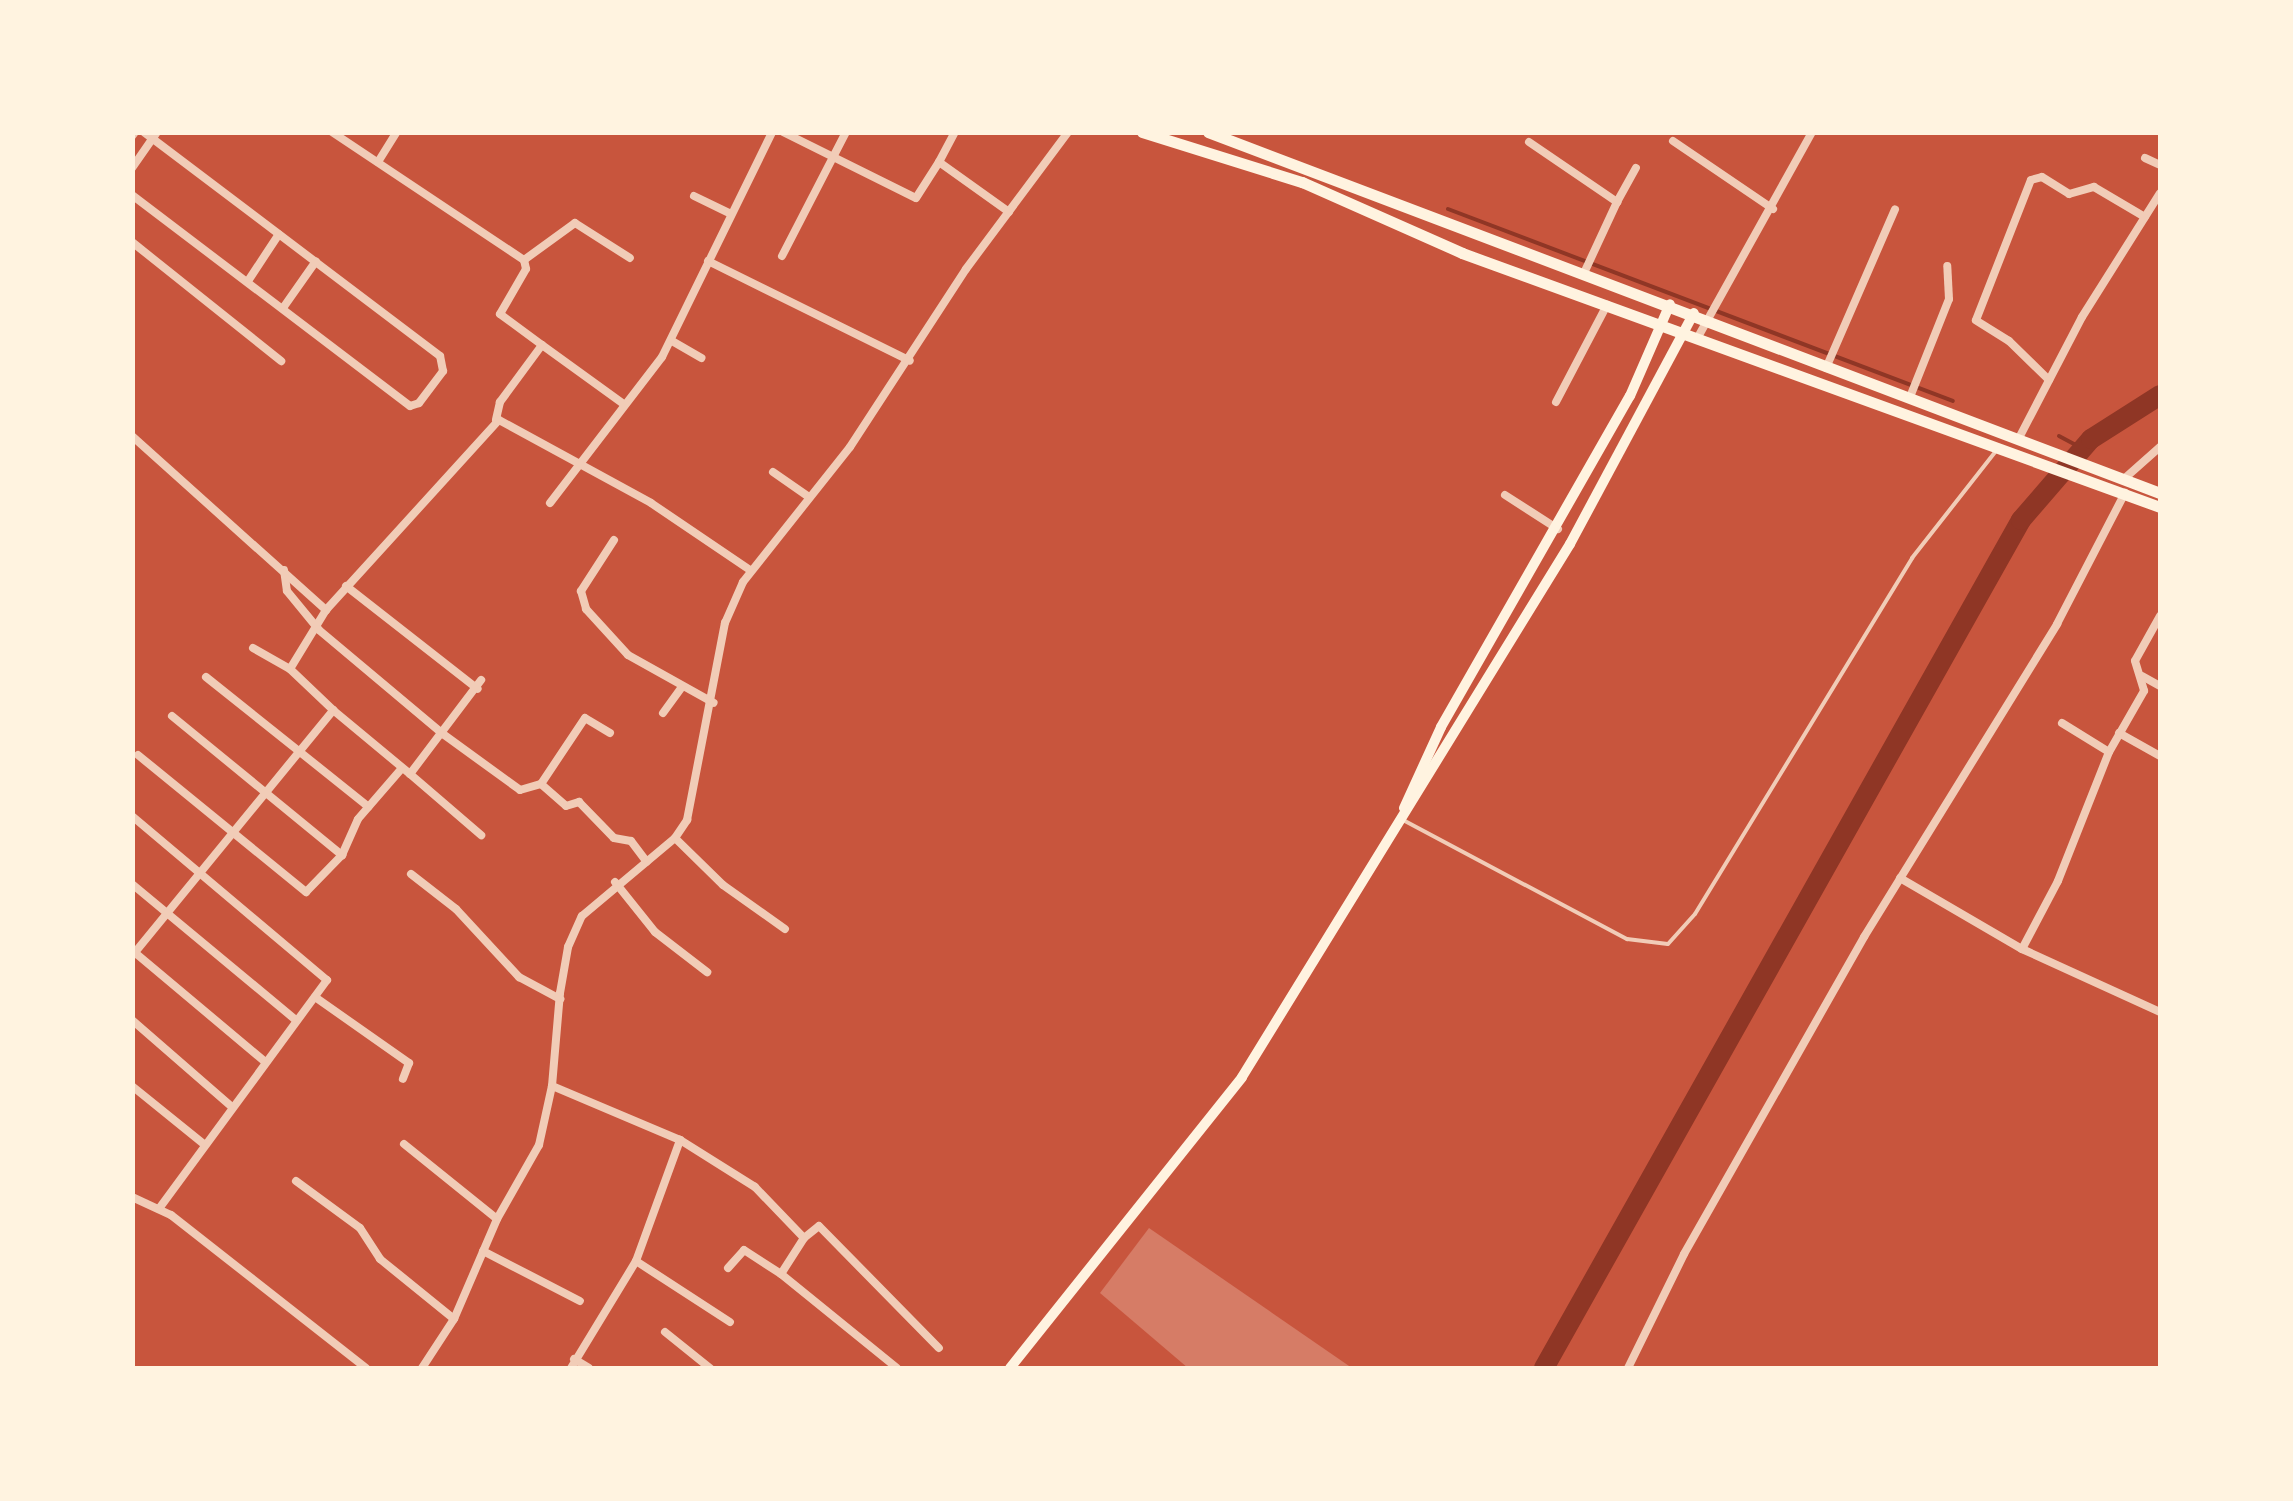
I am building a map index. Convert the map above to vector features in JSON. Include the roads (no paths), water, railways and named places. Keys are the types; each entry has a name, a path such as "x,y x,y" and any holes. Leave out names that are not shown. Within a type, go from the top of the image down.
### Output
{"highway":[{"path":"1142,132 1302,182 1462,253 1608,301 2160,508"},
{"path":"1208,132 1232,136 1587,266 1670,304 1694,313 1710,313 1828,364 2160,493"}],"main road":[{"path":"1010,1368 1242,1077 1401,813 1441,727 1602,449 1670,304"},
{"path":"1401,813 1421,791 1692,335 1694,313"},
{"path":"1602,449 1619,458"}],"street":[{"path":"132,195 410,406 420,404 444,371 440,356 155,136 144,132"},
{"path":"332,132 524,260 526,269 499,312 624,404"},
{"path":"378,162 398,132"},
{"path":"550,503 672,340 772,132"},
{"path":"782,132 916,198 955,132"},
{"path":"782,256 846,132"},
{"path":"422,1368 454,1319 497,1219 539,1146 552,1086 560,999 575,929 615,882 676,838 692,803 714,703 725,623 750,570 910,362 1009,212 1068,132"},
{"path":"1692,335 1710,313 1773,209 1812,132"},
{"path":"132,168 155,136"},
{"path":"1529,142 1617,202"},
{"path":"1673,142 1773,209"},
{"path":"2145,158 2160,165"},
{"path":"939,162 1009,212"},
{"path":"1587,266 1636,168"},
{"path":"2049,380 2007,338 1976,320 2031,180 2042,176 2069,194 2094,187 2145,218"},
{"path":"2019,438 2160,193"},
{"path":"694,196 732,214"},
{"path":"1828,364 1894,210"},
{"path":"524,260 575,223 630,258"},
{"path":"248,281 279,234"},
{"path":"132,242 281,361"},
{"path":"708,261 910,362"},
{"path":"283,308 316,262"},
{"path":"1911,394 1949,299 1947,266"},
{"path":"1556,402 1608,301"},
{"path":"672,340 702,358"},
{"path":"290,669 319,630 326,610 496,420 500,402 542,345"},
{"path":"496,420 577,462 750,570"},
{"path":"132,436 326,610"},
{"path":"2125,478 2160,447"},
{"path":"773,472 809,497"},
{"path":"1628,1368 1684,1254 1900,878 2057,624 2125,493"},
{"path":"1505,495 1558,529"},
{"path":"614,540 581,591 586,609 610,642 714,703"},
{"path":"284,570 288,591 319,630 443,734 520,790 542,784 585,718 610,734"},
{"path":"138,755 306,892 342,855 369,806 443,734 480,684 346,586"},
{"path":"2022,948 2058,880 2108,752 2144,691 2135,660 2160,616"},
{"path":"253,648 290,669 481,835"},
{"path":"2142,676 2160,686"},
{"path":"206,677 369,806"},
{"path":"663,713 682,687"},
{"path":"264,1061 133,953 333,710"},
{"path":"172,716 342,855"},
{"path":"2062,723 2108,752"},
{"path":"2119,733 2160,756"},
{"path":"542,784 566,806 578,802 614,838 631,841 647,862"},
{"path":"132,816 327,977 159,1209"},
{"path":"676,838 733,893 785,929"},
{"path":"410,874 456,909 518,977 560,999"},
{"path":"1900,878 2022,948 2160,1012"},
{"path":"615,882 655,932 707,972"},
{"path":"132,884 296,1020"},
{"path":"315,997 410,1063 403,1079"},
{"path":"132,1020 231,1106"},
{"path":"132,1086 204,1144"},
{"path":"552,1086 680,1140 740,1176 804,1238"},
{"path":"589,1368 572,1364 636,1261 680,1140"},
{"path":"404,1144 497,1219"},
{"path":"296,1182 360,1228 380,1259 454,1319"},
{"path":"132,1197 159,1209 366,1368"},
{"path":"781,1274 804,1238 819,1226 939,1348"},
{"path":"728,1268 744,1250 781,1274 897,1368"},
{"path":"483,1251 580,1302"},
{"path":"636,1261 730,1322"},
{"path":"665,1332 710,1368"}],"lane":[{"path":"1401,813 1628,939 1668,944 1696,914 1912,558 1998,448"}],"waterway":[{"path":"1448,209 1953,401"},
{"path":"1544,1368 2021,520 2091,439 2160,395"},
{"path":"2059,436 2083,449"}]}
